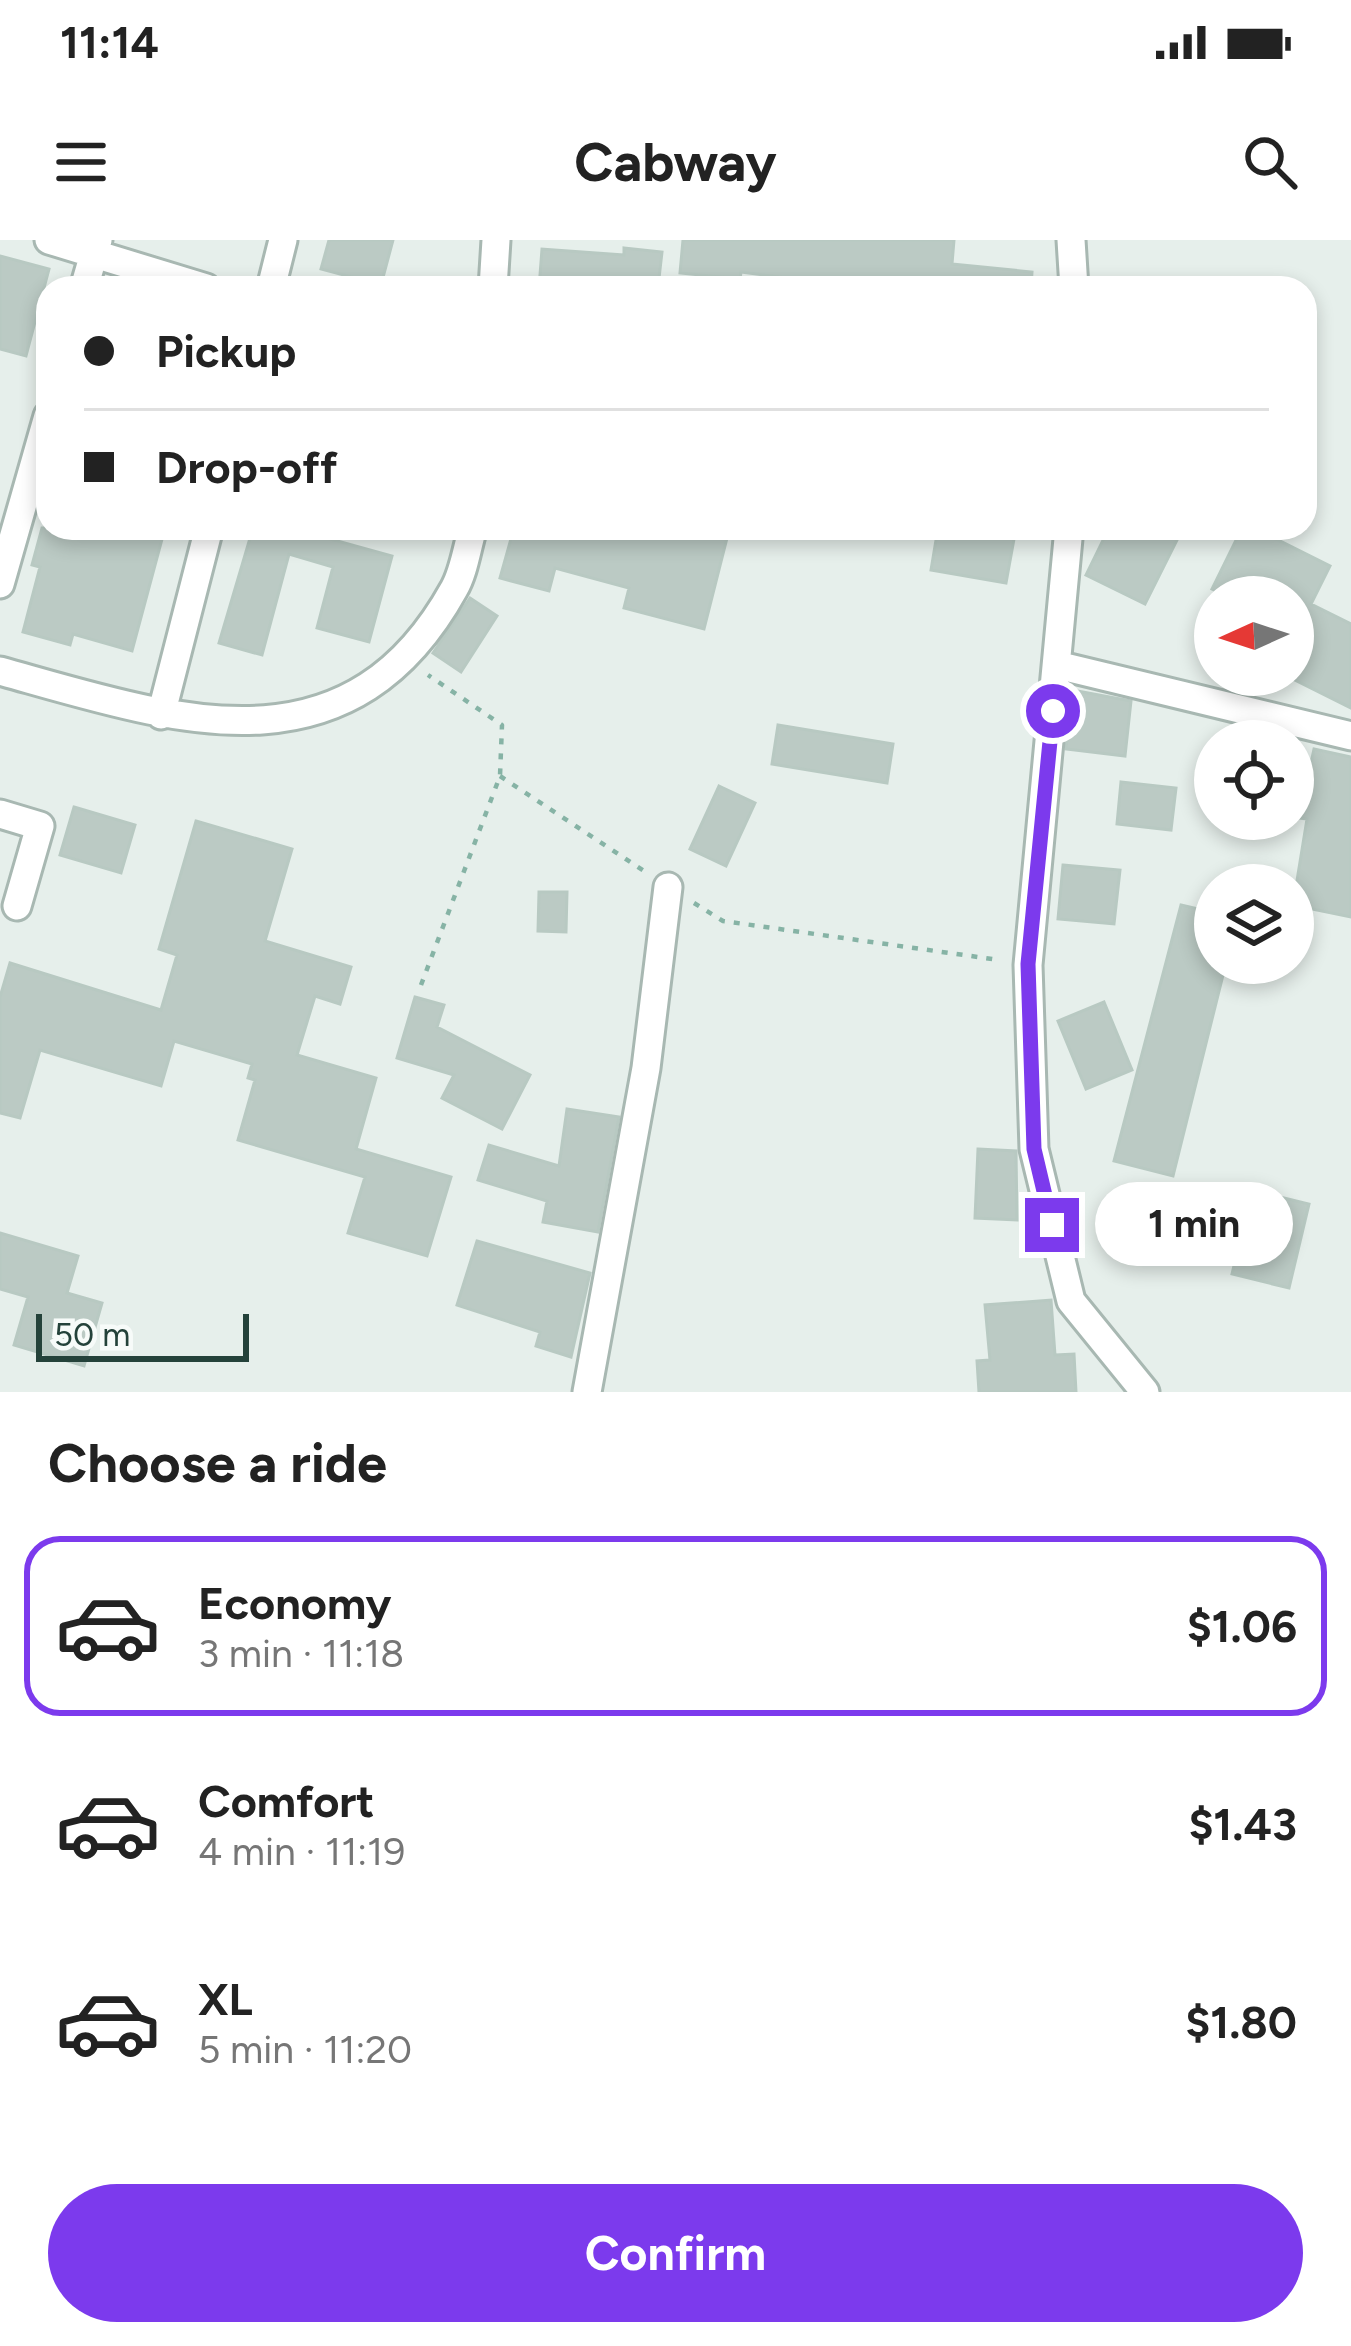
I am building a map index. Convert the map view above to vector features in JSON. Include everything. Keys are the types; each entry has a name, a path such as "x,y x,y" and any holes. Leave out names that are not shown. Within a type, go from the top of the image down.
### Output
{"street":[{"path":"50,240 96,246 175,276"},
{"path":"274,276 283,240"},
{"path":"494,276 496,240"},
{"path":"1071,240 1073,276"},
{"path":"87,276 96,246"},
{"path":"0,584 36,458"},
{"path":"161,715 206,540"},
{"path":"0,671 161,715 264,722 352,700 403,658 456,587 470,540"},
{"path":"1068,540 1028,964 1034,1149 1071,1301 1145,1392"},
{"path":"1058,664 1351,736"},
{"path":"0,814 40,826 16,906"},
{"path":"587,1392 646,1068 668,887"}],"path":[{"path":"403,658 502,724 500,776 421,986"},
{"path":"500,776 723,921 1028,964"}],"building":[{"path":"329,240 393,240 383,276 347,276 321,269"},
{"path":"683,240 954,240 952,264 1032,272 1032,276 680,273"},
{"path":"624,248 662,252 659,276 540,276 542,249 624,255"},
{"path":"0,256 49,269 47,276 36,276 36,318 26,356 0,349"},
{"path":"39,540 162,540 132,651 73,634 70,645 23,632 40,567 32,565"},
{"path":"249,540 334,540 392,556 369,642 317,628 333,567 289,554 262,655 219,643"},
{"path":"511,540 726,540 704,629 624,608 629,588 555,568 549,591 500,578"},
{"path":"936,540 1014,540 1006,583 931,570"},
{"path":"1103,540 1177,540 1145,604 1086,575"},
{"path":"1236,540 1278,540 1330,566 1314,598 1314,576 1218,576"},
{"path":"470,598 497,616 461,672 433,653"},
{"path":"1314,606 1351,624 1351,708 1314,690"},
{"path":"1072,690 1131,701 1125,756 1066,749"},
{"path":"778,725 893,744 887,783 772,764"},
{"path":"1314,749 1351,757 1351,917 1314,909 1314,864 1300,864 1304,840 1314,840"},
{"path":"1121,782 1176,788 1171,830 1117,824"},
{"path":"719,786 755,803 726,866 690,849"},
{"path":"74,807 135,825 121,873 60,855"},
{"path":"196,821 292,849 265,941 351,967 340,1004 315,996 297,1055 376,1078 356,1149 451,1177 427,1256 348,1233 365,1177 238,1140 255,1080 248,1078 252,1064 174,1041 161,1086 40,1050 20,1118 0,1113 0,997 10,963 161,1010 177,955 159,949"},
{"path":"1063,865 1120,870 1114,924 1058,919"},
{"path":"539,892 567,892 566,932 538,931"},
{"path":"1181,905 1194,908 1194,984 1221,984 1173,1176 1114,1161"},
{"path":"415,997 444,1005 437,1027 530,1075 502,1129 442,1098 454,1075 397,1058"},
{"path":"1104,1002 1132,1070 1086,1089 1058,1021"},
{"path":"567,1109 619,1117 598,1232 543,1222 547,1201 478,1180 489,1145 559,1166"},
{"path":"978,1149 1016,1151 1017,1220 975,1218"},
{"path":"1252,1190 1309,1204 1289,1288 1232,1274"},
{"path":"0,1233 78,1256 67,1293 102,1303 84,1366 14,1345 28,1297 0,1289"},
{"path":"477,1241 590,1273 571,1357 536,1346 540,1332 457,1305"},
{"path":"1051,1300 1055,1355 1074,1354 1076,1392 979,1392 977,1361 990,1360 985,1305"}],"route":[{"path":"1052,1225 1034,1149 1028,964 1053,711"}]}
